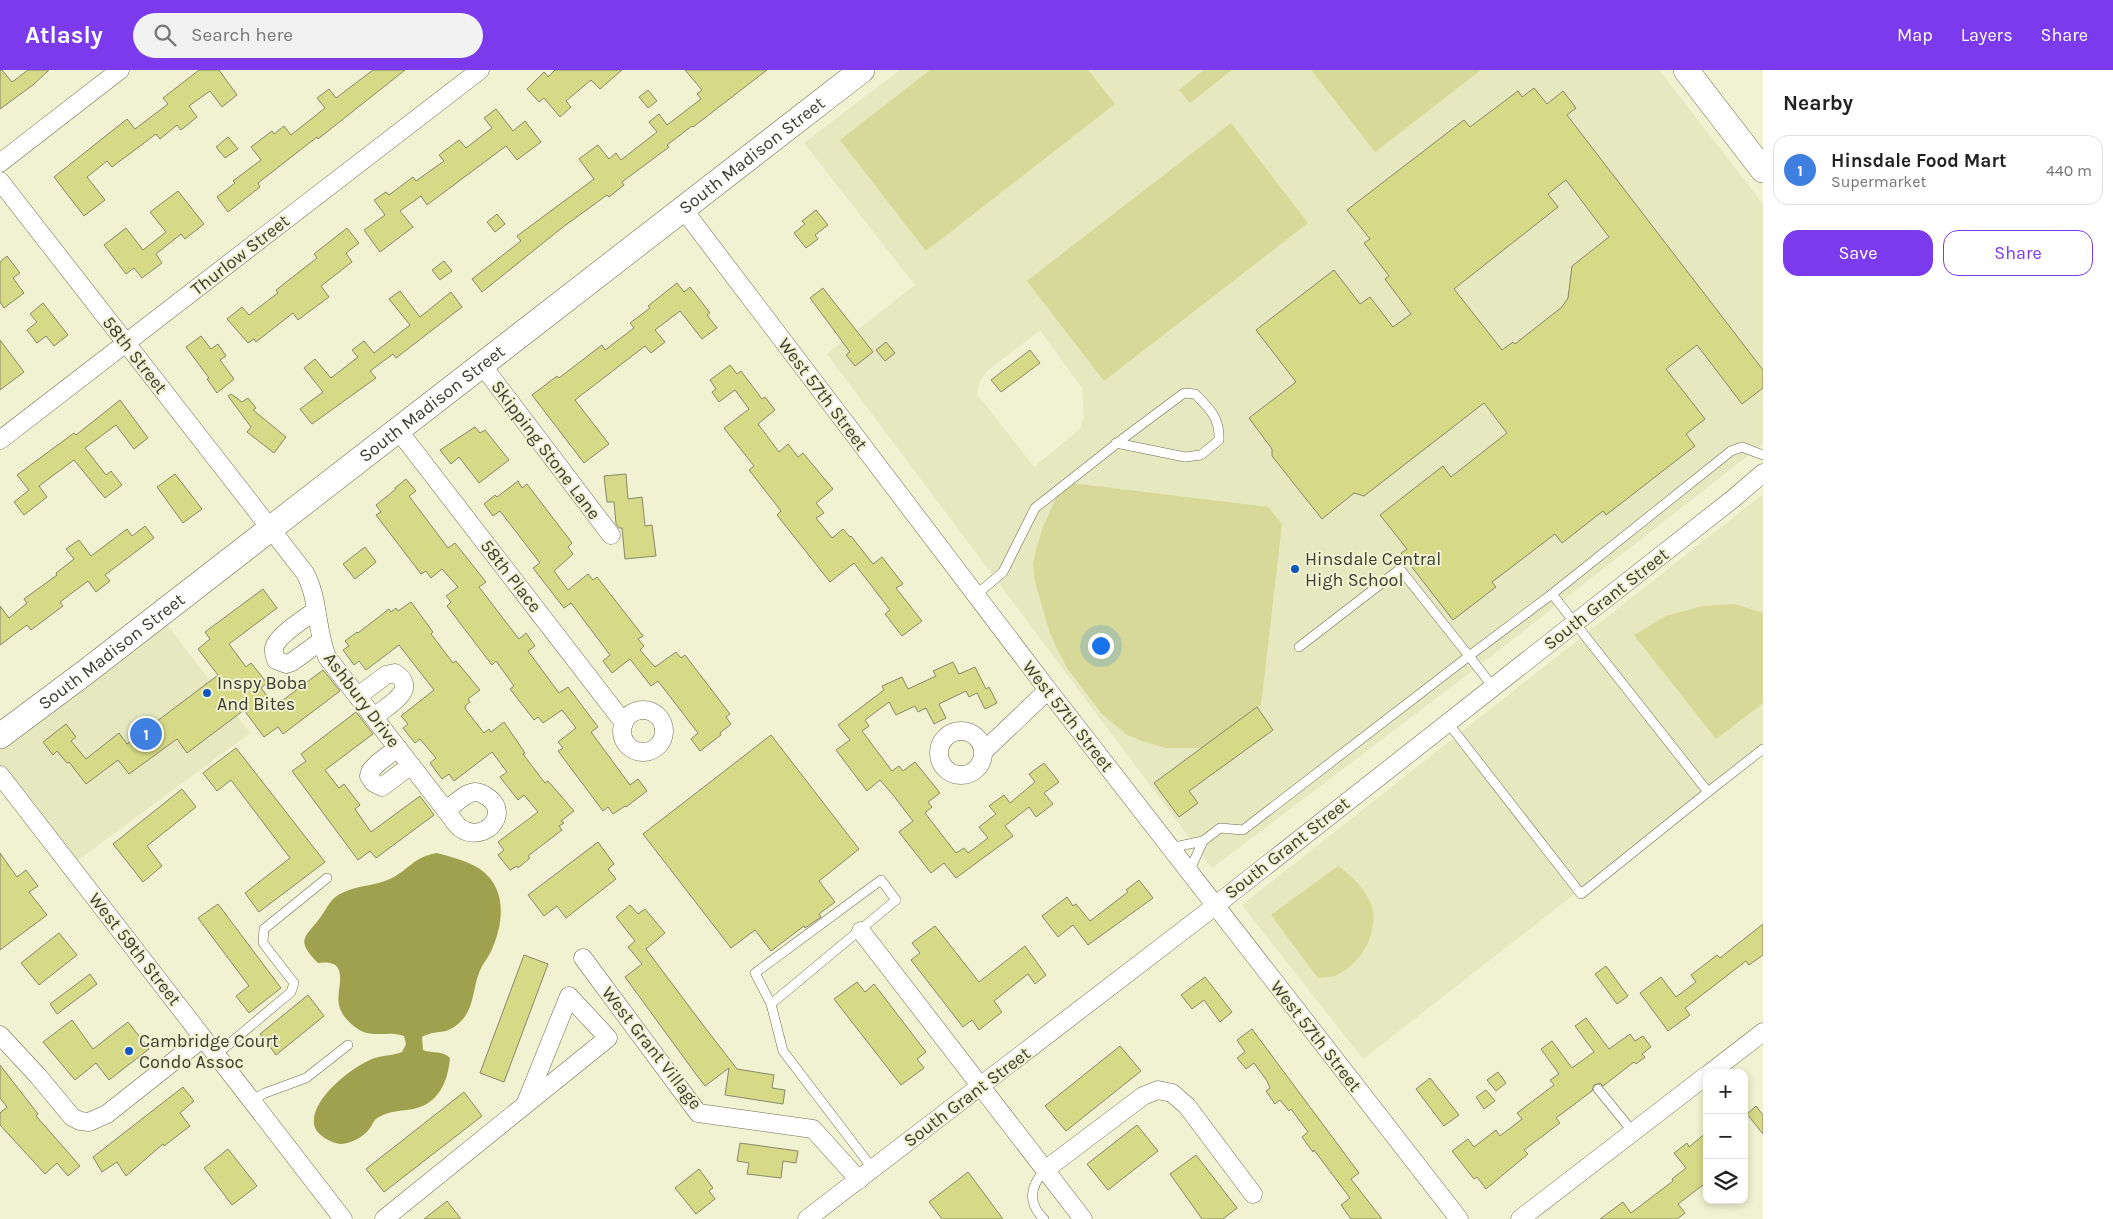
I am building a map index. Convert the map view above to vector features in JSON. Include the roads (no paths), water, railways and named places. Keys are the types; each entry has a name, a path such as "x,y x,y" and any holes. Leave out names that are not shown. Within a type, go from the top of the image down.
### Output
{"street":[{"path":"0,163 120,70"},
{"name":"Thurlow Street","path":"0,440 480,70"},
{"name":"South Madison Street","path":"0,736 270,530 862,70"},
{"path":"1686,70 1763,170"},
{"name":"58th Street","path":"0,180 270,530"},
{"name":"West 57th Street","path":"683,209 1048,690 1459,1219"},
{"name":"Skipping Stone Lane","path":"482,365 610,535"},
{"name":"58th Place","path":"398,430 624,723"},
{"name":"South Grant Street","path":"808,1219 1214,906 1734,498 1763,473"},
{"name":"Ashbury Drive","path":"270,530 305,573 314,596 321,641 327,657 446,811"},
{"path":"316,610 281,637 274,646 273,653 276,660 286,664 292,662 321,641"},
{"path":"358,696 386,675 395,673 403,678 406,687 403,694 374,717"},
{"path":"984,751 1048,690"},
{"path":"398,748 371,770 369,776 374,783 382,786 411,765"},
{"name":"West 59th Street","path":"0,775 343,1219"},
{"path":"861,931 1083,1219"},
{"name":"West Grant Village","path":"583,958 698,1113 813,1129 858,1180"},
{"path":"384,1219 608,1038 569,996 525,1105"},
{"path":"1715,1069 1763,1032"},
{"path":"0,1035 38,1076 72,1117 80,1121 89,1122 107,1114 203,1038"},
{"path":"1520,1219 1703,1078"},
{"path":"1045,1170 1143,1096 1158,1090 1172,1093 1187,1106 1254,1194"}],"lane":[{"path":"976,596 1003,572 1035,508 1116,443 1184,393 1195,394 1208,407 1220,426 1219,440 1201,454 1185,457 1116,443"},
{"path":"1170,848 1203,841 1220,828 1242,830 1552,594 1731,451 1742,447 1763,455"},
{"path":"1299,647 1400,568 1493,687"},
{"path":"1552,594 1708,792"},
{"path":"1448,723 1581,894 1763,749"},
{"path":"1188,872 1203,841"},
{"path":"216,1055 291,992 294,982 263,944 264,929 327,878"},
{"path":"771,1004 896,900 880,880 755,973 771,1004 783,1051 873,1169"},
{"path":"251,1101 265,1093 306,1078 348,1045"},
{"path":"1598,1089 1633,1132"},
{"path":"1044,1219 1038,1214 1034,1204 1033,1191 1035,1180 1045,1170"}],"place":[{"name":"Hinsdale Central High School","path":"1295,569"},
{"name":"Inspy Boba And Bites","path":"207,693"},
{"name":"Hinsdale Food Mart","path":"146,734"},
{"name":"Cambridge Court Condo Assoc","path":"129,1051"}]}
